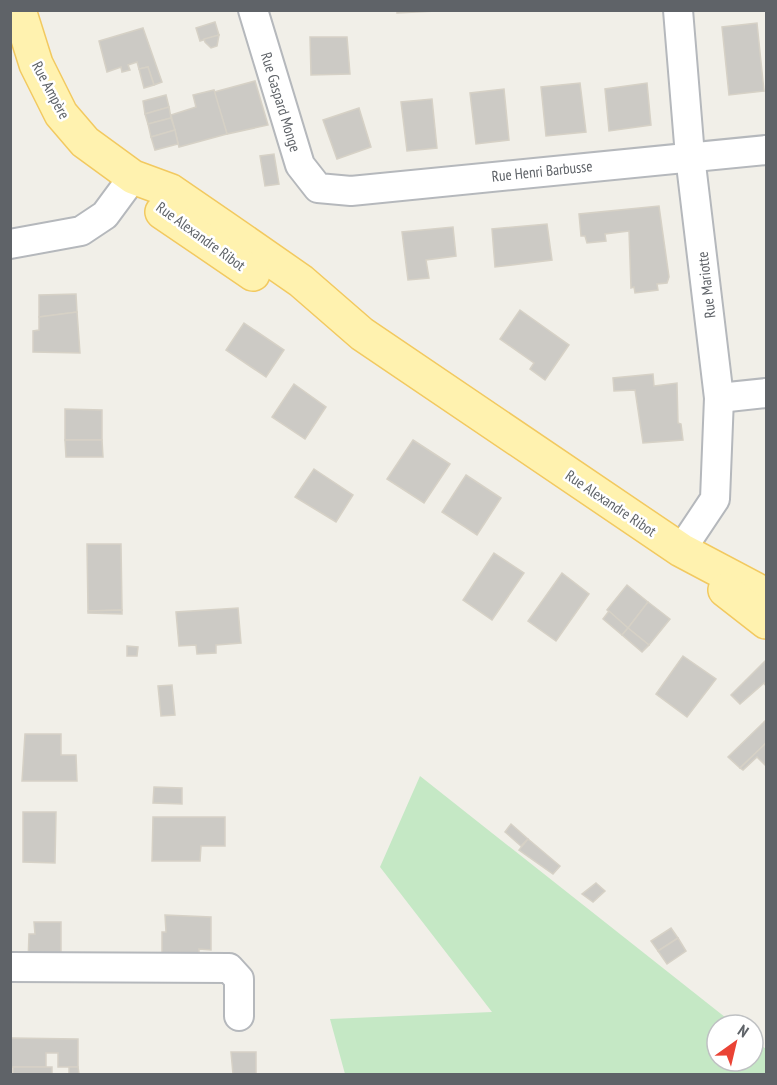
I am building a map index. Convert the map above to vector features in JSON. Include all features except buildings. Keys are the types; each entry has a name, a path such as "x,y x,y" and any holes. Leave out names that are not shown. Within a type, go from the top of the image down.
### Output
{"main road":[{"name":"Rue Ampère","path":"19,10 36,64 61,114 85,142 134,177"},
{"name":"Rue Alexandre Ribot","path":"134,177 159,209 208,244 288,297 363,334 681,550 766,596"},
{"name":"Rue Alexandre Ribot","path":"681,550 741,604 766,622"}],"street":[{"name":"Rue Gaspard Monge","path":"253,10 300,165 318,188"},
{"name":"Rue Mariotte","path":"678,10 690,156 719,398 715,499 681,550"},
{"name":"Rue Henri Barbusse","path":"318,188 351,191 766,150"},
{"path":"10,244 81,231 105,215 134,177"},
{"path":"719,398 766,393"},
{"path":"10,967 229,968 238,979 239,1016"}],"green space":[{"path":"420,776 720,1013 705,1013 705,1073 765,1073 765,1048 766,1074 345,1074 330,1019 492,1012 380,867"}]}
